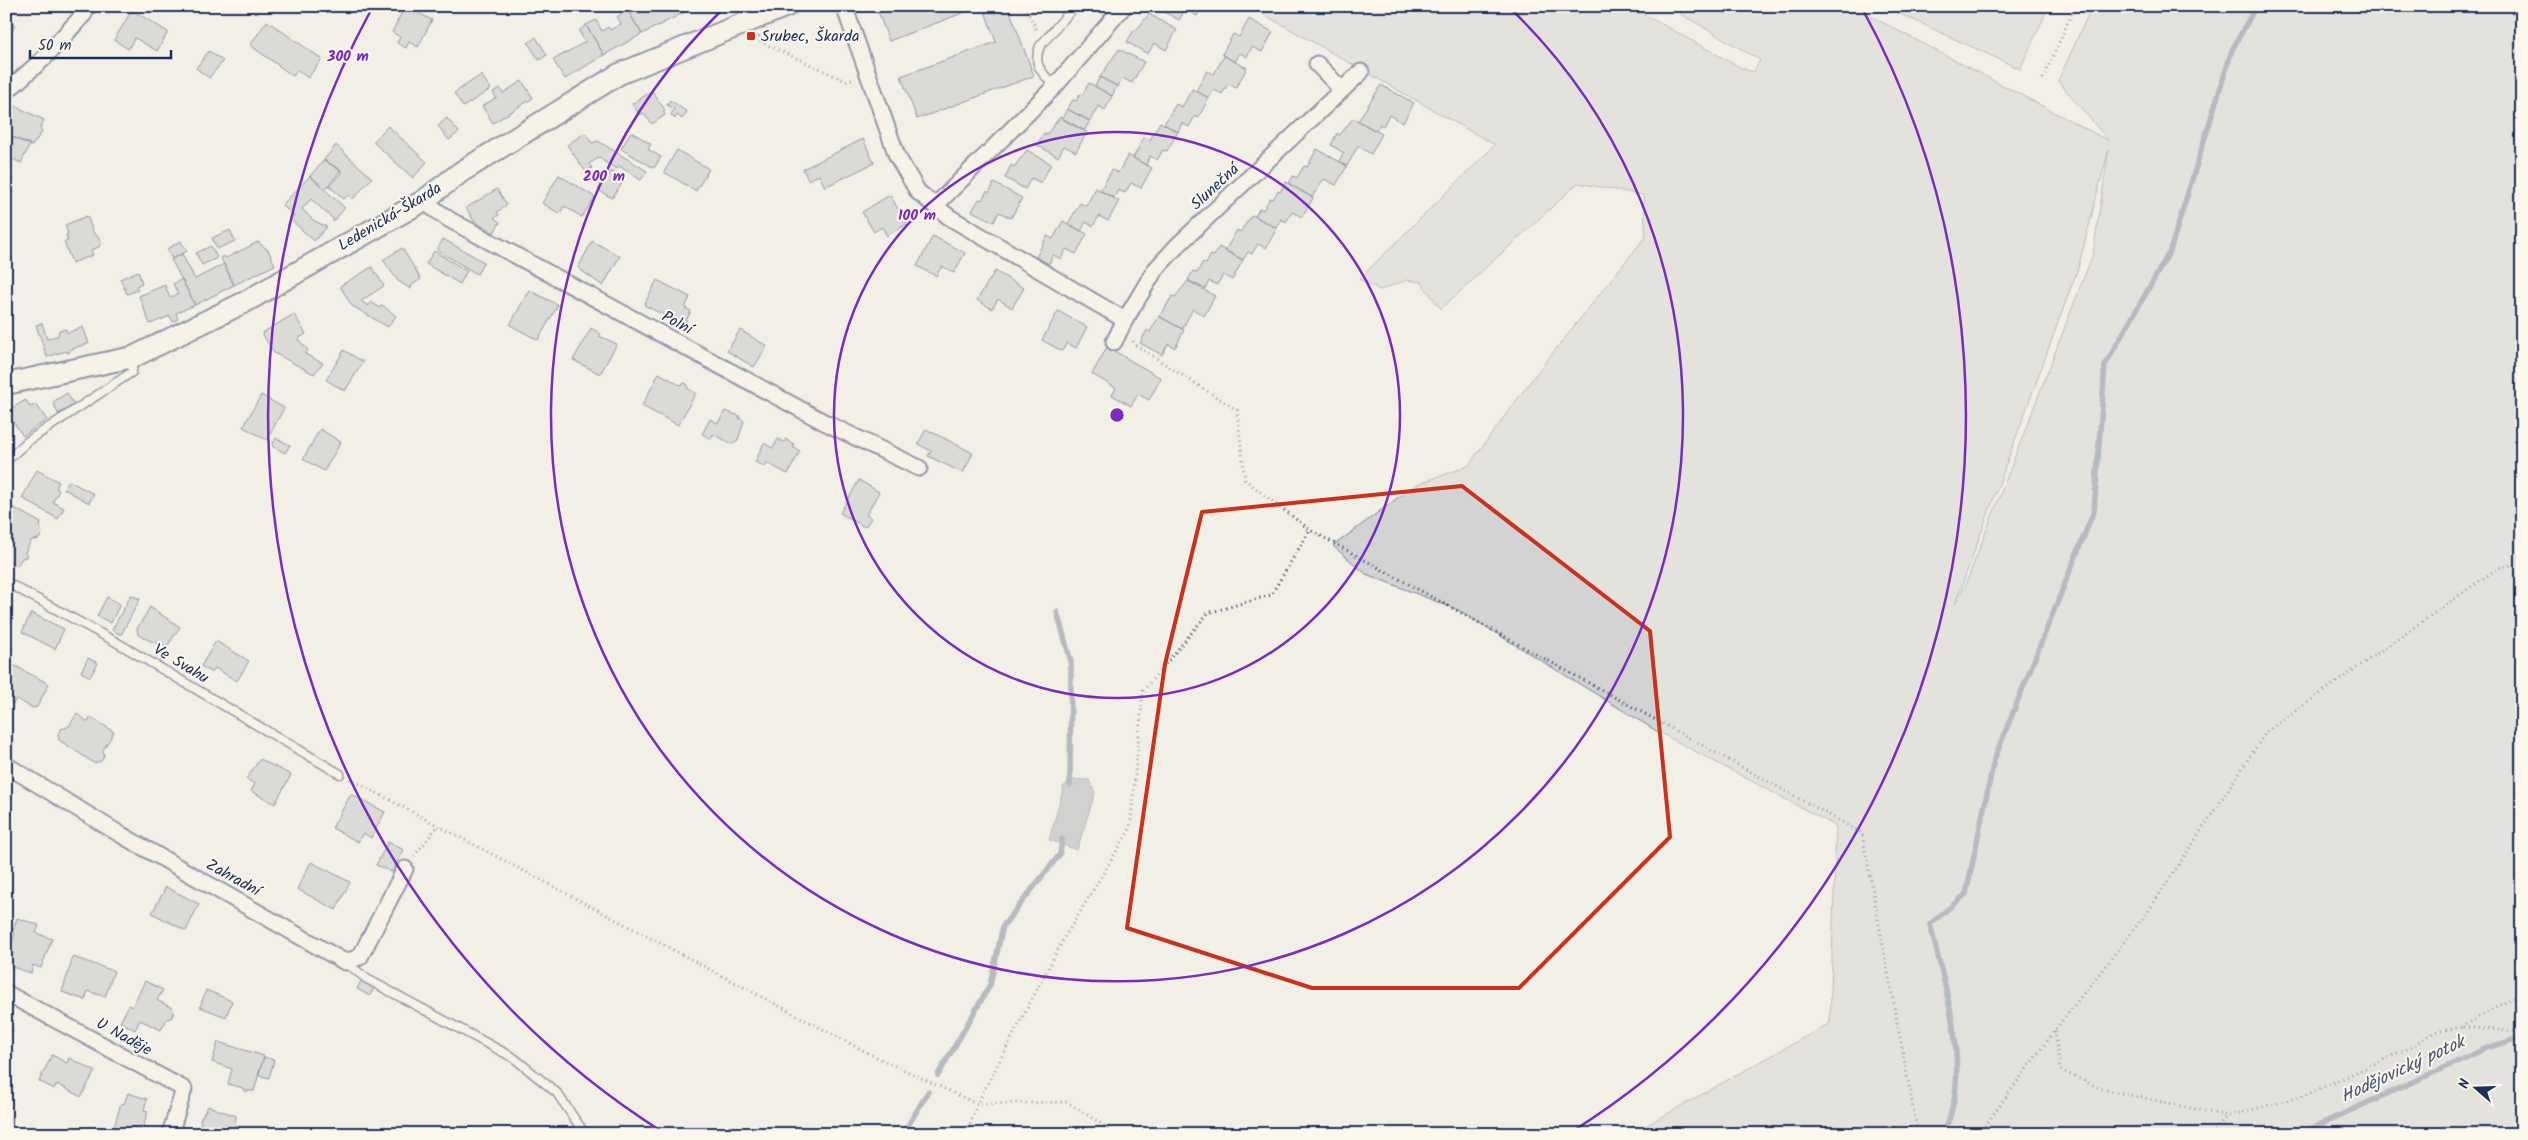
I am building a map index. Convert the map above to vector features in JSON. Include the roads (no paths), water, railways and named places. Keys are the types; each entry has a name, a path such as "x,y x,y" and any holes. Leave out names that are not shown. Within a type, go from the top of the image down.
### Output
{"main road":[{"name":"Ledenická-Škarda","path":"6,384 132,357 245,302 424,200 461,172 619,74 787,6"}],"street":[{"path":"6,92 43,59 84,14 88,6"},
{"path":"844,6 866,73 897,156 918,192 949,217 1125,320"},
{"path":"935,206 1055,86 1124,6"},
{"path":"1318,64 1342,90"},
{"name":"Slunečná","path":"1114,342 1155,270 1361,72"},
{"name":"Polní","path":"424,200 450,220 824,422 919,468"},
{"name":"Zahradní","path":"6,765 118,833 345,962"},
{"path":"345,962 360,957 405,869"},
{"name":"U Naděje","path":"6,993 184,1089 170,1134"}],"lane":[{"path":"1055,86 1038,68 1036,61 1040,46 1075,6"},
{"path":"6,461 28,441 132,372 132,357"},
{"name":"Ve Svahu","path":"6,582 116,642 340,774"},
{"path":"345,962 367,979 514,1058 557,1093 585,1134"}],"waterway":[{"path":"1942,1134 1952,1111 1956,1086 1956,1058 1949,1002 1930,924 1966,894 1994,760 2094,511 2105,365 2170,251 2232,50 2256,6"},
{"path":"1057,612 1071,662 1070,785"},
{"path":"938,1075 990,985 1003,926 1060,854 1062,839"},
{"name":"Hodějovický potok","path":"2299,1134 2487,1048 2522,1037"},
{"path":"903,1134 928,1092"}],"place":[{"name":"Srubec, Škarda","path":"751,36"}]}
